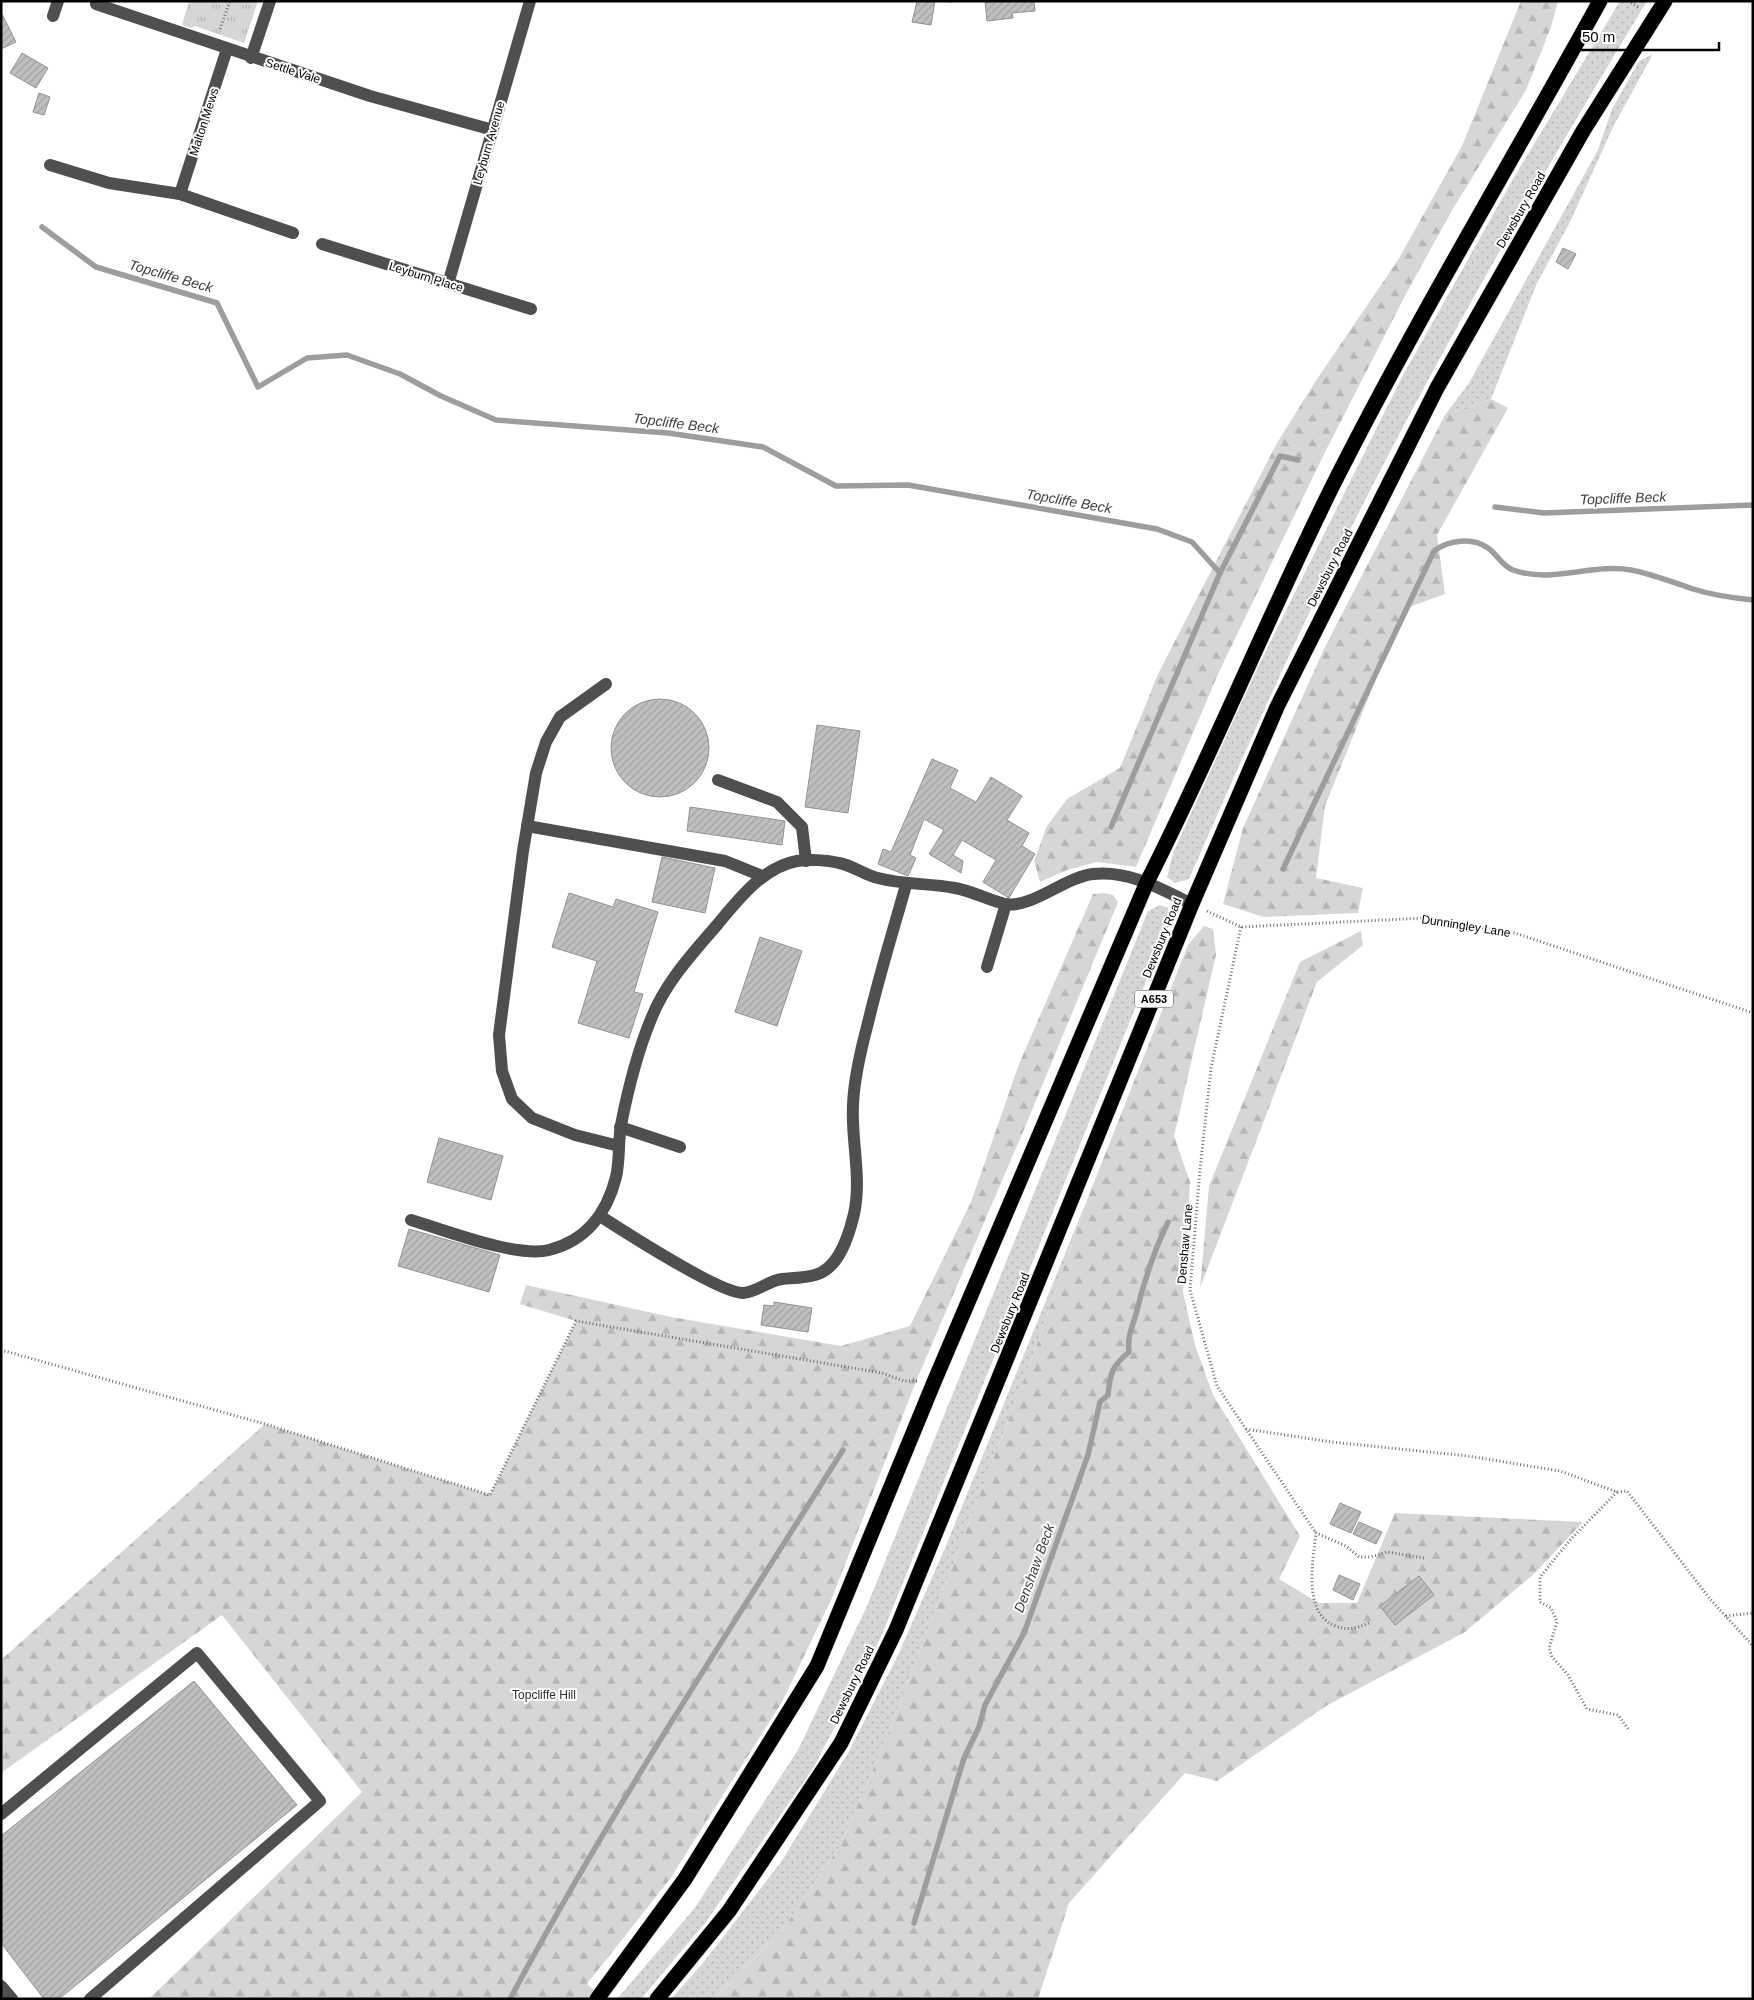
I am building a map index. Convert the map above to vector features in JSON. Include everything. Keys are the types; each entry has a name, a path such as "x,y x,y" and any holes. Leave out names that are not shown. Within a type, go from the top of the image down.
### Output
{"highway":[{"path":"597,1999 686,1879 817,1666 934,1382 1147,882 1175,827 1332,488 1400,356 1600,1"},
{"name":"Dewsbury Road","path":"656,1999 729,1911 841,1743 896,1630 1192,904 1277,707 1437,388 1583,131 1665,1"}],"street":[{"path":"53,16 58,1"},
{"path":"251,58 270,1"},
{"name":"Leyburn Avenue","path":"448,284 530,1"},
{"name":"Settle Vale","path":"96,4 226,50 370,96 493,130"},
{"name":"Malton Mews","path":"180,194 226,50"},
{"path":"50,166 109,183 180,194 293,233"},
{"name":"Leyburn Place","path":"322,244 408,273 531,309"},
{"path":"606,684 560,716 546,742 536,773 527,826 499,1035 502,1071 512,1098 532,1118 575,1135 619,1146"},
{"path":"718,780 777,802 802,827 806,861"},
{"path":"527,826 725,861 762,876"},
{"path":"411,1220 512,1249 547,1250 578,1238 600,1216 616,1177 620,1128 636,1063 651,1017 675,975 739,899 762,876 796,861 840,863 875,878 906,885 933,884 959,889 1006,904 1019,905 1068,881 1092,874 1115,874 1147,882 1192,904"},
{"path":"600,1216 700,1276 732,1291 742,1293 756,1291 778,1280 816,1275 829,1267 838,1256 848,1236 854,1212 857,1168 853,1105 861,1051 878,982 906,885"},
{"path":"987,967 1006,904"},
{"path":"620,1128 680,1147"},
{"path":"1,1814 197,1653 320,1801 90,1999"},
{"path":"1,1986 12,1999"}],"path":[{"path":"214,45 230,1"},
{"name":"Dunningley Lane","path":"1192,904 1240,927 1425,918 1515,933 1753,1013"},
{"name":"Denshaw Lane","path":"1240,927 1211,1068 1190,1290 1217,1386 1316,1533"},
{"path":"1,1350 265,1424 490,1496 576,1321 882,1373 904,1381"},
{"path":"1246,1429 1332,1442 1468,1456 1560,1472 1617,1492 1626,1491 1726,1616 1753,1646"},
{"path":"1617,1492 1565,1546 1540,1577 1538,1589 1540,1602 1550,1608 1557,1622 1549,1648 1552,1657 1568,1675 1587,1709 1618,1715 1629,1730"},
{"path":"1369,1623 1356,1629 1342,1629 1325,1621 1316,1609 1312,1590 1316,1533 1346,1546 1358,1557 1371,1557 1387,1552 1424,1558"},
{"path":"1726,1616 1753,1613"}],"green space":[{"path":"189,1 258,1 244,43 195,26 191,28 182,25"},
{"path":"1521,1 1558,1 1551,27 1526,90 1451,212 1407,292 1323,456 1218,674 1136,867 1097,862 1067,870 1040,882 1034,861 1047,826 1067,799 1120,768 1158,674 1277,443 1317,379 1398,260 1462,146"},
{"path":"1620,1 1647,1 1570,130 1421,393 1309,614 1189,879 1175,883 1167,877 1173,853 1257,669 1402,377 1513,179"},
{"path":"1653,54 1613,127 1570,222 1537,283 1491,399 1445,415 1469,383 1598,150 1612,109 1639,61"},
{"path":"1491,399 1508,408 1437,535 1445,594 1404,609 1325,806 1316,878 1363,888 1358,913 1264,917 1223,904 1243,828 1325,647 1445,415"},
{"name":"Topcliffe Hill","path":"1104,893 1113,895 1118,902 1025,1127 917,1379 832,1598 782,1702 670,1879 587,1984 600,1995 597,1999 149,1999 362,1792 222,1615 1,1773 1,1660 265,1424 490,1495 576,1321 520,1304 526,1285 671,1317 841,1346 910,1326 971,1202 1019,1064 1093,894"},
{"path":"1160,905 1168,908 1168,927 881,1637 814,1767 705,1923 641,1999 617,1999 694,1909 798,1750 867,1606 1148,911"},
{"path":"1204,926 1213,929 1216,955 1174,1136 1190,1182 1183,1292 1195,1345 1213,1395 1300,1536 1279,1579 1319,1603 1357,1603 1395,1513 1583,1522 1536,1572 1465,1632 1326,1706 1217,1781 1185,1773 1069,1903 1038,1999 714,1999 780,1933 840,1846 886,1739 1034,1353 1089,1195 1188,945"},
{"path":"1361,931 1363,945 1317,982 1200,1288 1209,1186 1300,962"},
{"path":"1089,1195 1034,1353 886,1739 840,1846 780,1933 714,1999 671,1999 703,1963 781,1862 848,1753 898,1655 945,1548"}],"building":[{"path":"917,1 935,1 931,25 912,22"},
{"path":"985,1 1034,1 1035,11 1012,13 1013,18 987,21"},
{"path":"1,15 16,42 1,49"},
{"path":"22,53 48,68 36,88 10,73"},
{"path":"39,93 50,97 44,115 33,112"},
{"path":"1563,248 1576,254 1568,269 1556,262"},
{"path":"660,699 670,700 687,707 701,721 708,738 708,758 701,775 687,789 670,796 660,797 650,796 633,789 619,775 612,758 611,748 612,738 619,721 633,707 650,700"},
{"path":"817,725 860,731 848,813 805,807"},
{"path":"932,759 958,770 950,788 976,802 991,777 1022,796 1007,820 1029,833 1022,846 1035,854 1009,898 983,882 996,860 962,840 953,855 963,861 961,873 929,854 944,830 924,819 910,855 916,858 908,876 878,864 883,849 891,852"},
{"path":"690,807 785,821 782,845 687,831"},
{"path":"662,857 715,868 705,913 652,902"},
{"path":"569,893 613,907 616,899 658,912 634,992 643,994 629,1038 578,1023 597,961 552,947"},
{"path":"760,937 802,951 777,1026 735,1012"},
{"path":"439,1138 503,1156 491,1200 427,1182"},
{"path":"409,1229 500,1255 489,1292 398,1266"},
{"path":"774,1302 812,1308 808,1332 761,1325 764,1305 774,1306"},
{"path":"1340,1503 1361,1512 1351,1533 1330,1524"},
{"path":"1359,1522 1382,1532 1376,1544 1353,1534"},
{"path":"1339,1575 1360,1584 1353,1600 1333,1590"},
{"path":"1419,1576 1434,1595 1395,1625 1380,1606"},
{"path":"194,1681 297,1805 59,1999 44,1999 1,1943 1,1836"}],"waterway":[{"name":"Topcliffe Beck","path":"42,227 96,267 217,303 258,387 307,358 347,355 400,374 441,396 496,420 668,433 763,447 836,486 908,485 1157,529 1192,542 1220,573 1280,456 1298,460"},
{"name":"Topcliffe Beck","path":"1495,507 1544,513 1753,505"},
{"path":"1283,869 1434,551 1440,547 1453,542 1475,542 1488,548 1509,568 1528,574 1557,574 1602,569 1631,570 1708,593 1753,600"},
{"path":"1111,827 1220,573"},
{"name":"Denshaw Beck","path":"914,1923 964,1758 979,1727 985,1705 1024,1633 1088,1455 1100,1402 1108,1395 1111,1375 1115,1366 1129,1352 1130,1333 1146,1279 1168,1222"},
{"path":"510,1999 630,1790 714,1653 843,1450"}]}
